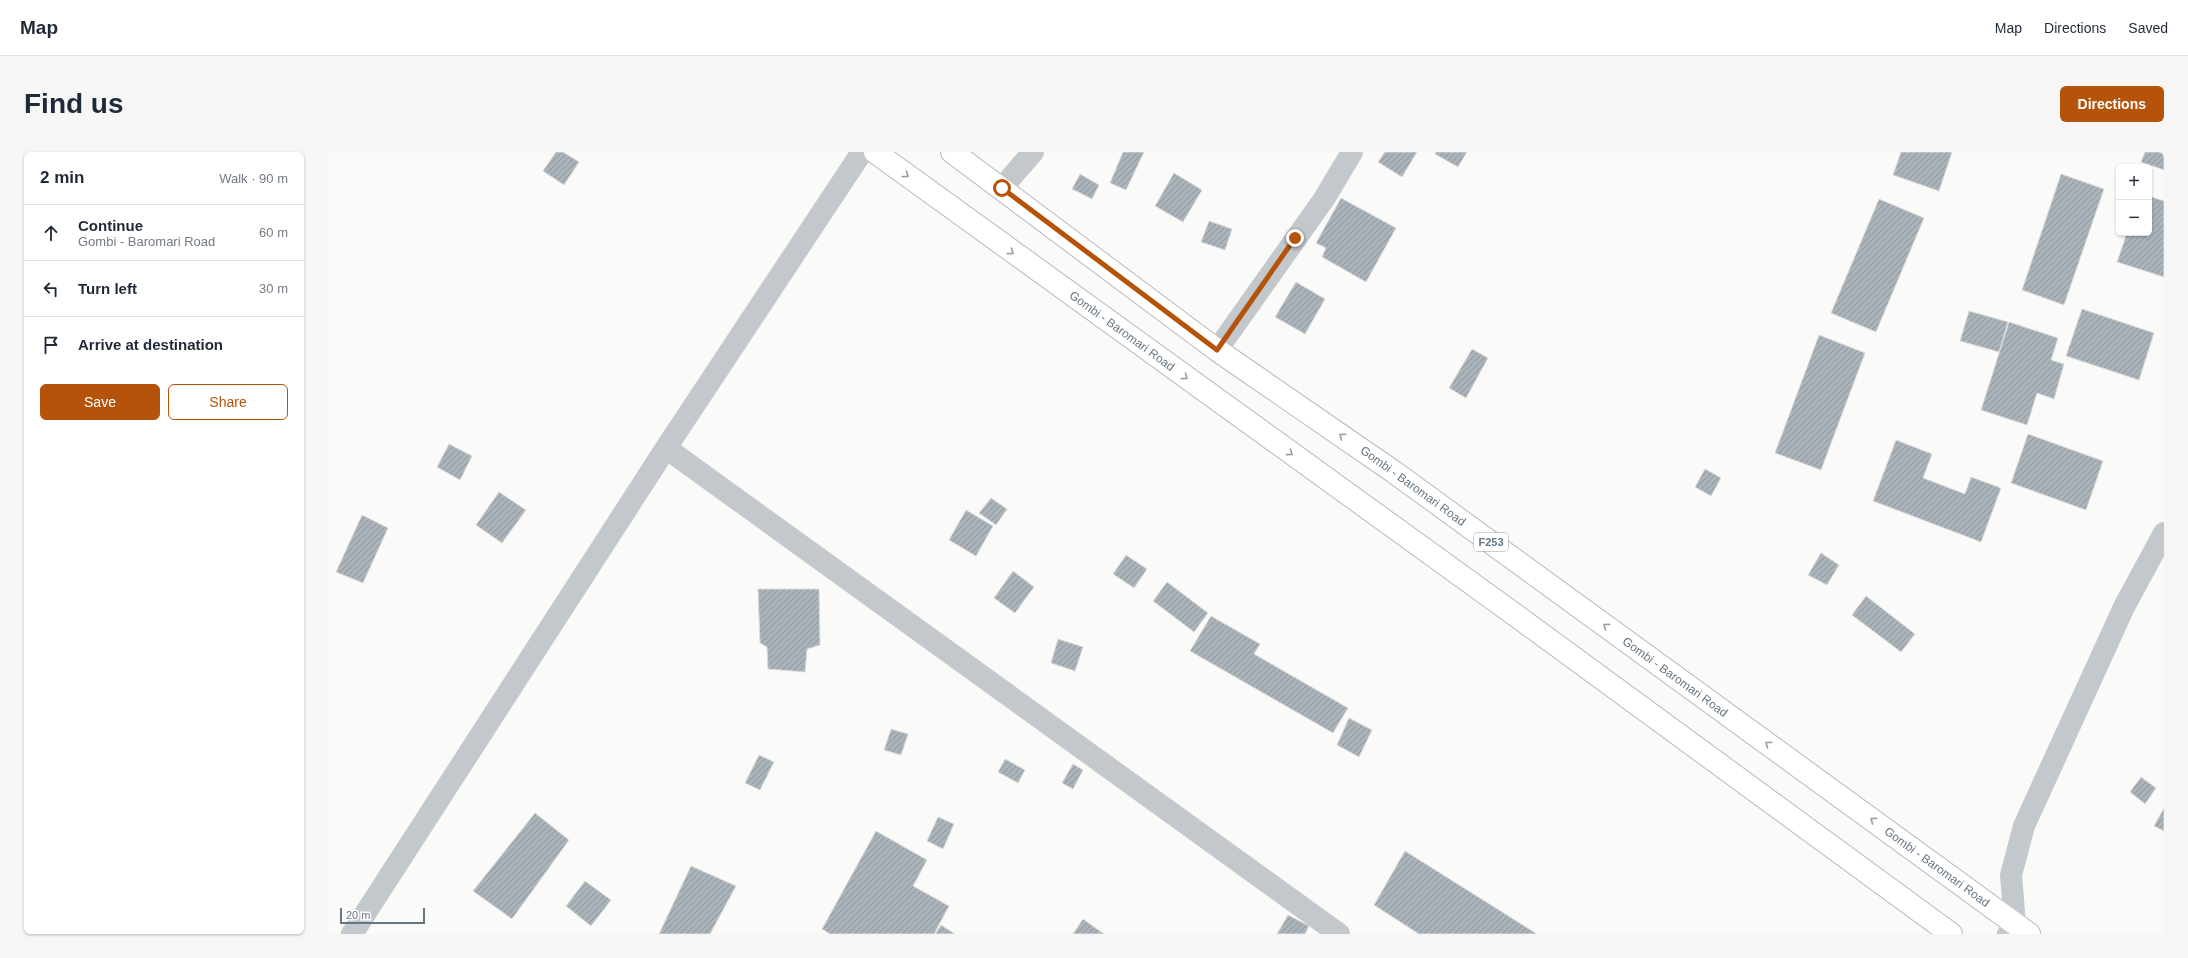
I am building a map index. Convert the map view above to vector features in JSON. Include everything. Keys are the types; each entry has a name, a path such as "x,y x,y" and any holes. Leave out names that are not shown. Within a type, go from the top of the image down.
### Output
{"main road":[{"name":"Gombi - Baromari Road","path":"875,152 1500,604 1951,934"},
{"name":"Gombi - Baromari Road","path":"952,152 1217,350 1400,477 2018,931"}],"street":[{"path":"352,934 666,448 862,152"},
{"path":"1002,188 1033,152"},
{"path":"1217,350 1324,199 1352,152"},
{"path":"666,448 1339,934"},
{"path":"2018,931 2011,875 2024,826 2124,608 2164,533"}],"building":[{"path":"556,152 563,152 579,162 564,185 543,171"},
{"path":"1123,152 1144,152 1126,190 1110,183"},
{"path":"1385,152 1417,152 1402,177 1378,162"},
{"path":"1436,152 1467,152 1458,167 1435,154"},
{"path":"1901,152 1952,152 1939,191 1893,175"},
{"path":"2145,152 2164,152 2164,170 2152,166 2152,164 2141,162"},
{"path":"1174,173 1202,190 1183,222 1155,206"},
{"path":"1080,174 1099,185 1092,199 1072,189"},
{"path":"2061,174 2104,189 2064,305 2022,290"},
{"path":"2152,197 2164,201 2164,277 2117,262 2126,236 2152,236"},
{"path":"1341,198 1396,228 1366,282 1322,257 1326,248 1316,243"},
{"path":"1879,199 1924,218 1876,332 1831,313"},
{"path":"1209,221 1232,229 1225,250 1201,242"},
{"path":"1296,282 1325,299 1305,334 1275,317"},
{"path":"2082,309 2154,333 2139,380 2066,356"},
{"path":"1969,311 2008,322 1999,352 1960,341"},
{"path":"2009,322 2058,338 2051,360 2064,364 2054,399 2037,393 2027,425 1981,410"},
{"path":"1819,335 1865,353 1821,470 1775,453"},
{"path":"1472,349 1488,358 1466,398 1449,388"},
{"path":"2028,434 2103,461 2086,510 2011,483"},
{"path":"1896,440 1932,454 1923,478 1965,494 1971,477 2001,488 1981,542 1873,501"},
{"path":"449,444 472,456 460,480 437,467"},
{"path":"1705,469 1721,478 1711,496 1695,487"},
{"path":"499,492 526,510 502,543 476,525"},
{"path":"991,498 1007,509 996,525 979,513"},
{"path":"966,510 993,526 976,556 949,540"},
{"path":"362,515 388,528 363,583 336,572"},
{"path":"1821,553 1839,565 1827,585 1808,575"},
{"path":"1126,555 1147,569 1134,588 1113,574"},
{"path":"1013,571 1034,587 1015,613 994,598"},
{"path":"1167,582 1208,613 1194,632 1153,601"},
{"path":"758,589 819,589 820,645 807,649 805,672 768,669 767,647 760,643"},
{"path":"1866,596 1915,634 1901,652 1852,615"},
{"path":"1211,616 1260,644 1254,654 1348,708 1333,733 1190,651"},
{"path":"1058,639 1083,647 1075,671 1051,663"},
{"path":"1349,718 1372,730 1359,757 1337,745"},
{"path":"891,729 908,734 901,755 884,750"},
{"path":"759,755 774,762 760,790 745,783"},
{"path":"1005,759 1025,770 1018,783 998,772"},
{"path":"1073,764 1083,770 1073,789 1062,783"},
{"path":"2141,777 2156,788 2145,804 2130,792"},
{"path":"2164,808 2164,831 2154,826"},
{"path":"535,813 569,840 512,919 473,891"},
{"path":"938,817 954,824 943,849 927,841"},
{"path":"876,831 927,860 913,886 949,906 934,934 830,934 822,929"},
{"path":"1405,851 1537,934 1419,934 1374,905"},
{"path":"691,866 736,886 710,934 659,934"},
{"path":"585,881 611,900 591,926 566,906"},
{"path":"1288,915 1309,926 1305,934 1277,934"},
{"path":"1083,919 1104,934 1073,934"},
{"path":"941,925 955,934 935,934"}],"route":[{"path":"1002,188 1217,350 1295,238"}]}
